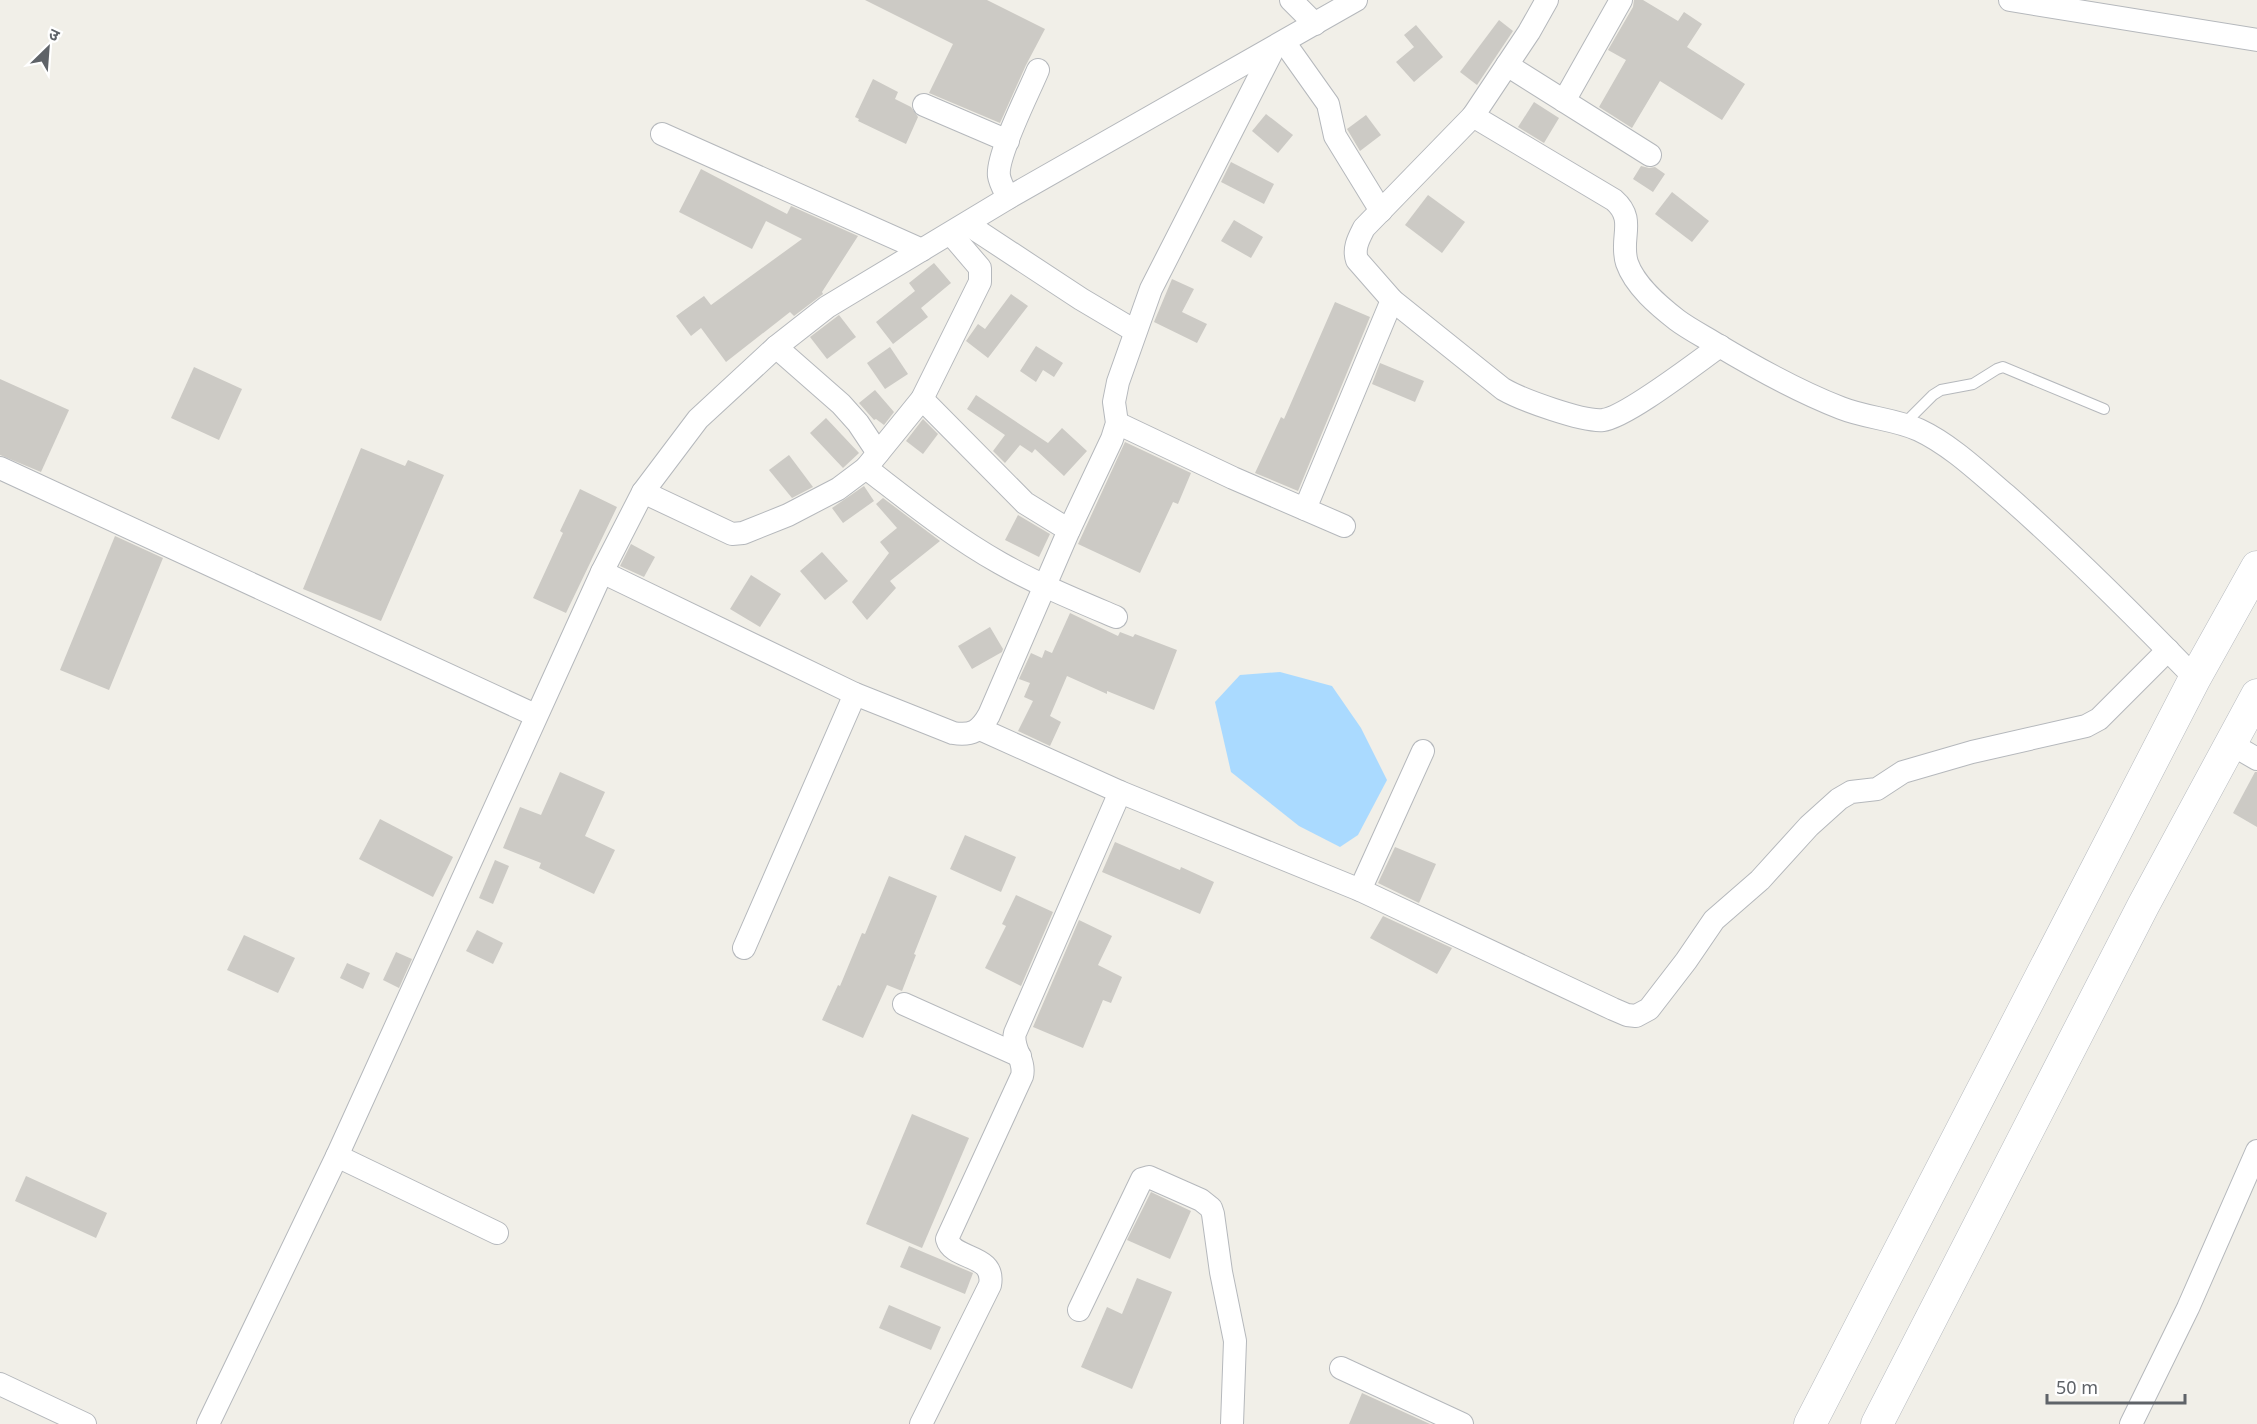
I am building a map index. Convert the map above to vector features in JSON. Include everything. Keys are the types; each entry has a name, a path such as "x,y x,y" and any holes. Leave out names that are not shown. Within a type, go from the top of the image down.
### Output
{"street":[{"path":"1291,0 1315,24"},
{"path":"208,1424 337,1155 535,715 602,572 643,492 698,419 776,347 826,307 1008,198 1356,0"},
{"path":"1547,0 1473,116 1364,228 1358,238 1355,253 1357,260 1392,300 1503,389 1520,399 1587,418 1603,420 1614,417 1720,346"},
{"path":"1564,101 1621,0"},
{"path":"2010,0 2257,40"},
{"path":"1279,45 1328,104 1335,136 1381,211"},
{"path":"602,572 855,694 953,733 965,735 980,729 989,715 1044,586 1118,423 1114,402 1116,390 1135,331 1163,264 1279,45"},
{"path":"1507,65 1650,155"},
{"path":"1008,198 999,177 999,167 1038,70"},
{"path":"924,105 1008,141"},
{"path":"1473,116 1621,206 1627,219 1625,255 1628,266 1658,304 1679,322 1790,385 1842,408 1918,430 1938,441 1979,472 2046,531 2195,678"},
{"path":"662,134 922,250"},
{"path":"959,229 1135,331"},
{"path":"643,492 732,534 742,533 788,515 838,489 872,460 922,399 980,282 980,268 959,229"},
{"path":"1305,509 1392,300"},
{"path":"776,347 841,404 858,423 872,460 972,546 1044,586 1116,617"},
{"path":"922,399 1025,503 1069,531"},
{"path":"1118,423 1344,526"},
{"path":"0,468 535,715"},
{"path":"1810,1424 2195,678 2257,567"},
{"path":"980,729 1120,792 1360,890 1627,1015 1642,1014 1649,1009 1714,920 1760,880 1809,826 1839,800 1856,790 1877,789 1903,772 1914,768 1972,752 2061,734 2086,726 2099,719 2168,650"},
{"path":"744,948 855,694"},
{"path":"1877,1424 2143,906 2244,751 2257,695"},
{"path":"1360,890 1424,751"},
{"path":"921,1424 990,1284 991,1272 987,1267 951,1246 947,1239 1022,1076 1024,1070 1014,1042 1015,1033 1120,792"},
{"path":"904,1004 1020,1056"},
{"path":"2131,1424 2188,1308 2257,1151"},
{"path":"337,1155 497,1233"},
{"path":"1079,1310 1142,1179 1149,1178 1206,1203 1213,1214 1221,1272 1235,1341 1232,1424"},
{"path":"1341,1368 1462,1424"},
{"path":"0,1384 85,1424"}],"lane":[{"path":"1903,426 1933,395 1941,390 1973,384 1997,369 2003,368 2104,409"}],"water":[{"path":"1280,672 1332,686 1361,728 1387,780 1358,835 1340,847 1299,826 1231,772 1215,702 1240,675"}],"building":[{"path":"865,0 987,0 1045,29 1000,123 929,93 953,44"},
{"path":"1634,0 1643,0 1678,21 1684,12 1702,24 1687,47 1745,84 1722,120 1660,81 1632,128 1599,107 1626,60 1608,50 1633,7"},
{"path":"1499,20 1513,31 1477,85 1460,72"},
{"path":"1416,25 1443,57 1414,82 1396,62 1414,47 1404,35"},
{"path":"873,79 898,92 895,99 911,107 918,117 906,144 858,121 859,119 855,117"},
{"path":"1534,102 1559,118 1544,143 1518,127"},
{"path":"1266,114 1293,135 1278,153 1252,131"},
{"path":"1366,115 1381,135 1360,151 1347,129"},
{"path":"1231,162 1274,184 1264,204 1221,182"},
{"path":"1641,166 1655,167 1665,174 1653,192 1633,179"},
{"path":"701,169 787,214 791,206 858,236 822,292 823,294 794,316 790,312 726,362 701,328 691,336 676,316 704,296 711,305 802,239 766,221 752,249 679,212"},
{"path":"1672,192 1709,221 1692,242 1655,214"},
{"path":"1428,195 1465,222 1442,253 1405,225"},
{"path":"1234,220 1263,237 1251,258 1221,241"},
{"path":"934,263 951,283 921,308 928,317 893,344 876,322 915,291 909,283"},
{"path":"1172,279 1194,289 1182,312 1207,324 1197,343 1154,322"},
{"path":"1011,294 1028,306 988,358 966,341 978,324 985,329"},
{"path":"1335,302 1370,317 1298,491 1255,473 1281,417 1284,419"},
{"path":"839,315 856,337 827,359 810,337"},
{"path":"1036,346 1063,363 1054,377 1043,370 1036,382 1020,371"},
{"path":"890,347 908,374 885,389 867,363"},
{"path":"1380,363 1424,381 1415,402 1372,384"},
{"path":"194,367 242,389 219,440 171,418"},
{"path":"0,379 69,410 41,472 0,455"},
{"path":"875,390 894,412 884,425 874,420 859,403"},
{"path":"976,395 1048,443 1062,428 1087,451 1064,476 1035,449 1032,453 1020,445 1005,463 993,451 1005,435 967,409"},
{"path":"826,418 859,453 843,468 810,433"},
{"path":"923,419 938,434 923,454 906,441"},
{"path":"1125,442 1191,473 1178,504 1173,502 1140,573 1078,544"},
{"path":"361,448 405,466 408,460 444,475 381,621 303,589"},
{"path":"789,455 813,487 792,498 769,470"},
{"path":"864,486 874,501 843,523 832,508"},
{"path":"580,489 617,507 566,613 533,598 563,533 560,531"},
{"path":"883,498 940,541 890,581 896,588 867,620 852,602 889,553 880,542 897,528 876,504"},
{"path":"1018,515 1050,534 1039,557 1005,540"},
{"path":"115,536 163,558 109,690 60,670"},
{"path":"631,544 655,557 644,577 620,566"},
{"path":"822,552 848,581 825,600 800,571"},
{"path":"751,575 781,594 760,627 730,609"},
{"path":"1070,613 1118,636 1120,632 1133,637 1135,634 1177,650 1154,710 1107,691 1107,694 1067,676 1050,716 1061,722 1050,746 1018,731 1033,701 1024,697 1030,683 1019,679 1031,653 1042,658 1045,650 1052,653"},
{"path":"990,627 1003,649 1002,652 972,669 958,646"},
{"path":"560,772 605,792 585,836 615,850 594,894 539,868 541,863 503,848 520,807 541,815"},
{"path":"2257,772 2257,827 2233,813"},
{"path":"380,819 453,857 433,897 359,859"},
{"path":"965,835 1016,857 1001,892 950,869"},
{"path":"1115,842 1214,882 1200,914 1102,872"},
{"path":"1395,847 1436,864 1419,903 1378,883"},
{"path":"495,860 509,866 493,904 479,898"},
{"path":"889,876 937,896 902,991 887,985 863,1038 822,1020 838,985 840,986 862,933 865,934"},
{"path":"1016,895 1053,912 1021,986 985,968 1006,926 1002,924"},
{"path":"1383,916 1452,948 1437,974 1370,938"},
{"path":"1079,920 1112,936 1098,965 1122,977 1111,1003 1103,1000 1083,1048 1033,1027"},
{"path":"477,930 503,943 493,964 466,951"},
{"path":"244,935 295,958 278,993 227,970"},
{"path":"396,952 412,959 399,988 383,980"},
{"path":"347,963 370,973 363,989 340,978"},
{"path":"912,1114 969,1138 922,1248 866,1224"},
{"path":"26,1176 107,1213 96,1238 15,1201"},
{"path":"1151,1192 1191,1211 1170,1259 1127,1240"},
{"path":"909,1246 973,1273 965,1294 900,1267"},
{"path":"1137,1278 1172,1292 1132,1389 1081,1367 1107,1307 1122,1314"},
{"path":"889,1305 941,1327 931,1350 879,1328"},
{"path":"1362,1393 1430,1424 1349,1424"}]}
